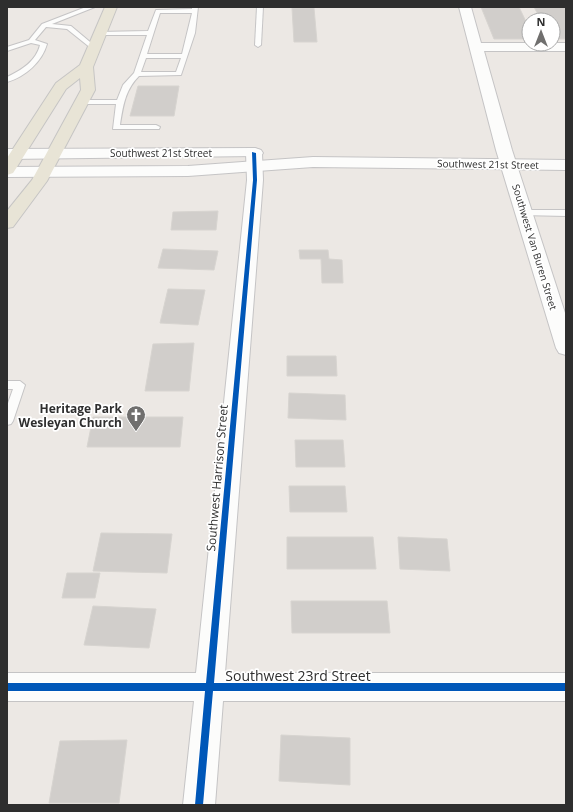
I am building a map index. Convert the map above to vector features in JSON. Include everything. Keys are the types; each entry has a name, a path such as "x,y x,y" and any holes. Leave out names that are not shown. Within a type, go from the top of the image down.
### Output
{"main road":[{"path":"7,223 39,181 88,90 86,67 111,7"},
{"path":"7,171 12,154 61,86 86,67"}],"street":[{"name":"Southwest Van Buren Street","path":"465,7 524,214 563,327 566,348"},
{"path":"476,46 566,47"},
{"name":"Southwest 21st Street","path":"12,154 313,162 566,164"},
{"name":"Southwest 21st Street","path":"7,171 188,171 254,160"},
{"name":"Southwest Harrison Street","path":"199,805 255,180 254,160"},
{"name":"Southwest 23rd Street","path":"7,687 566,687"}],"lane":[{"path":"31,41 44,25 92,7"},
{"path":"258,45 260,7"},
{"path":"137,74 179,74 195,9 158,11 137,74 128,81 119,102 116,128 156,127"},
{"path":"44,25 69,27 94,48"},
{"path":"100,34 150,34"},
{"path":"7,49 31,41 44,44 43,52 24,72 7,80"},
{"path":"143,56 184,56"},
{"path":"81,102 119,102"},
{"path":"524,214 566,212"},
{"path":"7,385 20,386 7,421"}],"building":[{"path":"481,7 519,7 521,12 521,39 494,39"},
{"path":"534,7 566,7 566,39 561,39 561,12 537,12"},
{"path":"292,8 314,8 317,42 294,42"},
{"path":"138,86 179,86 174,116 130,116"},
{"path":"218,211 216,230 171,230 173,212"},
{"path":"163,249 218,251 214,270 158,268"},
{"path":"299,250 328,250 329,259 342,260 343,283 322,283 321,259 300,259"},
{"path":"168,289 205,290 198,325 160,323"},
{"path":"194,343 189,391 145,391 153,344"},
{"path":"287,356 336,356 337,376 287,376"},
{"path":"289,393 345,395 346,420 288,418"},
{"name":"Heritage Park Wesleyan Church","path":"93,417 183,417 180,447 87,447"},
{"path":"295,440 343,440 345,467 296,467"},
{"path":"289,486 345,486 347,512 290,512"},
{"path":"101,533 172,534 167,573 93,571"},
{"path":"287,537 373,537 376,569 287,569"},
{"path":"398,537 447,539 450,571 400,569"},
{"path":"67,573 100,573 95,598 62,598"},
{"path":"291,601 387,601 390,633 292,633"},
{"path":"93,606 156,609 149,648 84,645"},
{"path":"281,735 350,738 350,785 279,781"},
{"path":"127,740 119,803 49,803 60,741"}],"cycle path":[{"path":"199,805 255,180 254,153"},
{"path":"7,687 566,687"}],"place":[{"name":"Heritage Park Wesleyan Church","path":"136,432"}]}
